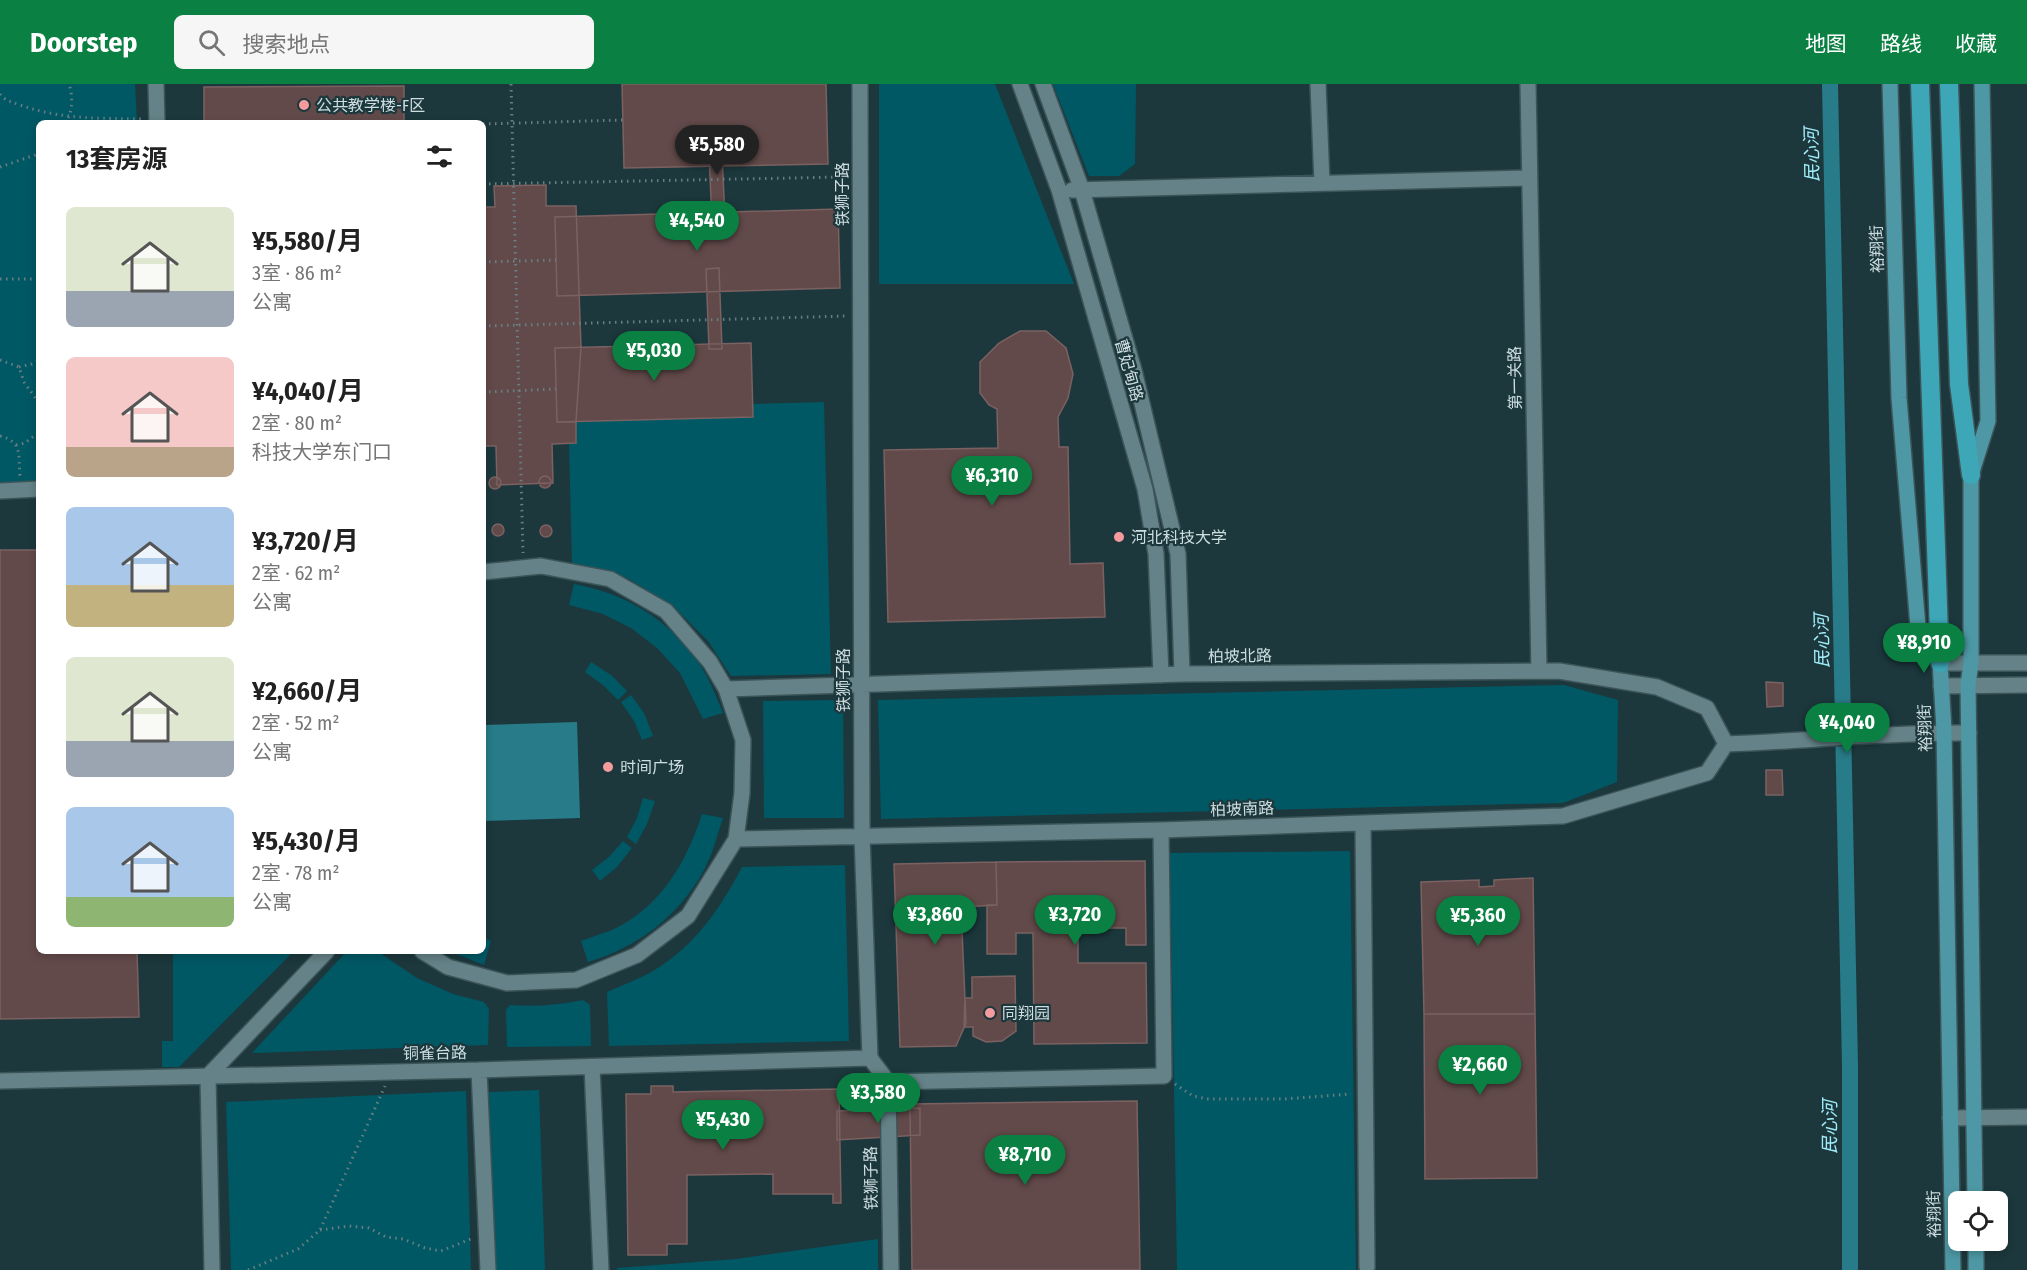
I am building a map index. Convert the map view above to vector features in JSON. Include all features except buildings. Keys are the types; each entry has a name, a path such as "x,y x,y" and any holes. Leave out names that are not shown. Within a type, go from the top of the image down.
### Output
{"highway":[{"path":"1920,84 1940,663"},
{"path":"1949,84 1959,384 1971,475"}],"main road":[{"name":"裕翔街","path":"1890,84 1899,398 1917,616 1918,627 1940,663 1944,733 1953,1270"},
{"path":"1976,1191 1968,685 1971,663 1971,475 1988,421 1982,84"},
{"path":"1976,1251 1976,1270"}],"street":[{"path":"156,84 157,120"},
{"name":"铁狮子路","path":"860,84 862,836 870,1058"},
{"name":"曹妃甸路","path":"1020,84 1059,190 1145,489 1156,554 1161,675"},
{"name":"曹妃甸路","path":"1043,84 1082,190 1134,370 1178,554 1182,674"},
{"path":"1318,84 1322,183"},
{"name":"第一关路","path":"1528,84 1539,671"},
{"path":"1059,190 1528,178"},
{"path":"0,491 36,489"},
{"path":"427,954 448,967 507,983 576,980 638,955 688,916 736,839 742,793 743,740 726,689 710,662 666,611 610,579 541,566 486,572"},
{"path":"1940,663 2027,663"},
{"name":"柏坡北路","path":"726,689 1182,674 1559,670 1658,687 1707,708 1726,744"},
{"path":"1941,686 2027,685"},
{"path":"1726,744 1969,733"},
{"name":"柏坡南路","path":"736,839 1161,830 1563,816 1707,773 1726,744"},
{"path":"1363,823 1367,1267"},
{"path":"870,1058 888,1082 1164,1076 1161,830"},
{"path":"212,1270 208,1076 324,954"},
{"name":"铜雀台路","path":"0,1081 870,1058"},
{"path":"592,1067 601,1270"},
{"path":"479,1070 488,1270"},
{"name":"铁狮子路","path":"888,1082 891,1270"},
{"path":"1950,1118 2027,1117"}],"path":[{"path":"69,84 72,93 69,118"},
{"path":"511,84 524,568"},
{"path":"0,94 4,99 38,112 69,118 128,120"},
{"path":"486,124 623,120"},
{"path":"0,167 36,154"},
{"path":"486,184 860,177"},
{"path":"486,262 556,260"},
{"path":"0,279 36,279"},
{"path":"486,326 861,316"},
{"path":"0,360 19,367 36,362"},
{"path":"19,367 24,382 36,399"},
{"path":"486,392 556,389"},
{"path":"16,445 25,443 36,434"},
{"path":"0,436 12,439 16,445 22,490"},
{"path":"248,1270 298,1249 320,1230 392,1072"},
{"path":"1164,1076 1193,1095 1207,1098 1284,1098 1365,1093"},
{"path":"320,1230 349,1226 369,1228 386,1237 403,1239 425,1248 441,1251 486,1233"}],"shaded area":[{"path":"0,84 135,84 137,120 36,120 36,485 0,485"},
{"path":"879,84 995,84 1074,284 879,284"},
{"path":"1053,84 1136,84 1135,164 1119,176 1089,176"},
{"path":"824,402 831,674 731,676 708,641 673,606 627,578 572,563 569,443 576,442 576,421 753,404"},
{"path":"574,584 611,594 660,621 687,648 703,669 723,713 703,719 680,673 657,648 631,628 603,614 569,605"},
{"path":"591,662 611,675 627,691 618,700 585,672"},
{"path":"1564,685 1618,700 1617,782 1563,803 881,819 878,700"},
{"path":"631,695 644,713 653,736 642,740 634,721 621,702"},
{"path":"843,700 844,818 764,818 763,701"},
{"path":"577,722 580,818 486,821 486,725"},
{"path":"643,798 655,801 647,824 636,844 627,837 637,818"},
{"path":"702,814 723,818 707,864 694,887 655,928 624,948 588,962 581,941 612,930 644,909 658,896 688,850"},
{"path":"623,841 632,848 617,867 600,881 592,870 609,857"},
{"path":"1350,851 1356,1270 1177,1270 1170,853"},
{"path":"845,865 849,1041 609,1046 607,992 653,971 681,951 705,926 725,898 742,867"},
{"path":"486,938 491,941 484,965 456,954 486,954"},
{"path":"173,954 291,954 179,1067 162,1067 162,1041 173,1041"},
{"path":"344,954 381,954 417,978 453,994 484,1002 489,1009 488,1045 252,1053"},
{"path":"583,1000 590,1005 591,1046 507,1047 506,1010 510,1005 546,1005"},
{"path":"539,1090 545,1270 495,1270 489,1092"},
{"path":"466,1091 471,1270 231,1270 226,1102"},
{"path":"878,1239 878,1270 617,1270 617,1268 736,1259"}],"waterway":[{"name":"民心河","path":"1830,84 1850,1066 1850,1270"}],"place":[{"name":"公共教学楼-F区","path":"304,105"},
{"name":"河北科技大学","path":"1119,537"},
{"name":"时间广场","path":"608,767"},
{"name":"同翔园","path":"990,1013"}]}
